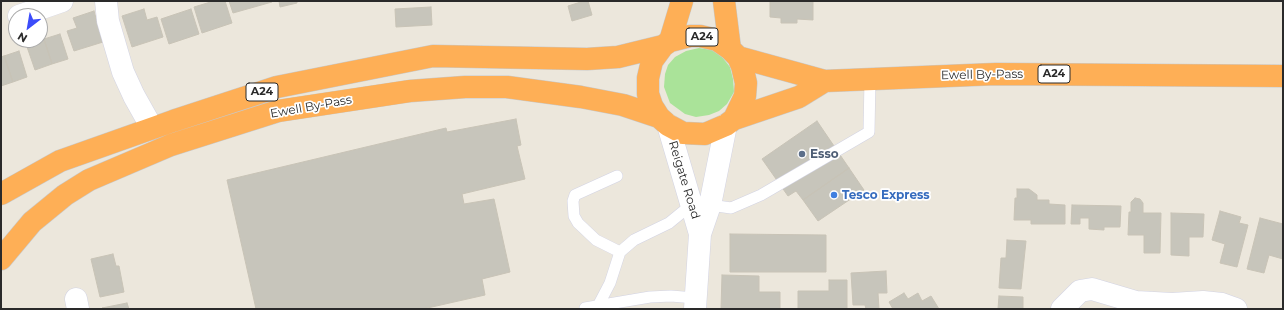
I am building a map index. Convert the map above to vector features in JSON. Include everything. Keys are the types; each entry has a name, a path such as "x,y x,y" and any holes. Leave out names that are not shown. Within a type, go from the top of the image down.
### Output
{"highway":[{"path":"663,121 652,106 648,94 648,78 652,61 667,44 682,1"},
{"path":"724,1 734,53 746,83 745,96 730,122"},
{"name":"Ewell By-Pass","path":"1,194 60,161 152,128 277,87 433,56 587,59 618,57 667,44 690,36 700,36 717,40 734,53 825,82 996,74 1283,76"},
{"name":"Ewell By-Pass","path":"1,258 32,222 65,195 89,180 114,168 171,145 278,111 410,91 465,87 507,87 588,98 624,105 663,121 683,133 705,134 730,122 799,97 825,82"},
{"path":"1,236 32,222"}],"street":[{"path":"42,8 62,1"},
{"path":"106,1 108,21 123,72 134,96 152,128"},
{"name":"Reigate Road","path":"663,121 701,205"},
{"name":"Reigate Road","path":"695,304 701,205 730,122"},
{"path":"1062,309 1080,291 1092,290 1136,302 1172,304 1203,302 1222,304 1236,309"}],"lane":[{"path":"599,304 610,283 620,252 634,240 701,205 731,208 761,195 869,132 870,79"},
{"path":"617,176 575,194 573,201 574,216 578,223 596,240 620,252"},
{"path":"585,308 599,304 650,296 695,304"}],"green space":[{"path":"699,48 712,50 722,57 730,67 734,92 727,104 719,111 709,115 696,117 685,114 670,103 664,87 665,74 668,65 675,57 686,51"}],"building":[{"path":"214,1 225,1 232,23 202,33 194,7"},
{"path":"229,1 272,1 272,2 233,13"},
{"path":"279,1 297,1 297,3 280,7"},
{"path":"588,1 592,15 572,21 568,6"},
{"path":"770,1 813,1 813,20 797,19 797,23 781,23 781,18 770,17"},
{"path":"431,7 432,25 396,27 395,9"},
{"path":"144,9 147,20 157,17 163,37 132,47 122,16"},
{"path":"191,9 199,34 169,44 161,19"},
{"path":"94,11 103,42 74,51 67,31 77,28 73,18"},
{"path":"60,34 68,59 52,64 47,48 48,38"},
{"path":"27,48 47,48 52,64 35,70"},
{"path":"19,51 27,77 13,82 4,56"},
{"path":"4,56 13,82 1,86 1,57"},
{"path":"516,119 521,145 517,146 525,179 462,194 464,204 494,199 510,272 482,279 485,295 423,309 256,309 227,180 446,128 447,132"},
{"path":"817,121 849,168 803,200 796,191 788,196 762,159"},
{"name":"Tesco Express","path":"849,168 864,190 818,221 803,200"},
{"path":"1017,189 1029,189 1037,195 1037,200 1049,200 1049,204 1065,205 1065,224 1031,224 1031,220 1014,220"},
{"path":"1135,198 1140,199 1143,203 1143,213 1161,213 1160,253 1144,253 1144,235 1128,235 1129,212 1131,212 1131,202"},
{"path":"1072,205 1121,206 1120,227 1104,227 1104,230 1089,229 1089,218 1080,218 1080,224 1071,224"},
{"path":"1220,211 1241,217 1239,223 1248,225 1237,267 1220,263 1225,244 1212,240"},
{"path":"1171,213 1204,214 1203,237 1189,237 1189,256 1171,255"},
{"path":"1260,218 1283,224 1283,259 1269,255 1264,273 1247,269"},
{"path":"730,234 826,235 826,272 730,272"},
{"path":"1007,240 1026,241 1021,289 999,288 1001,258 1006,258"},
{"path":"113,254 116,266 119,266 124,292 100,297 91,259"},
{"path":"886,271 887,293 878,293 879,309 866,309 865,305 853,305 851,273"},
{"path":"722,275 759,276 759,292 780,292 780,309 721,309"},
{"path":"829,280 847,280 847,309 798,309 798,291 829,291"},
{"path":"904,293 908,299 918,293 922,301 931,296 939,309 893,309 889,302"},
{"path":"999,296 1023,297 1023,309 998,309"},
{"path":"127,303 129,309 102,308"}],"place":[{"name":"Esso","path":"802,154"},
{"name":"Tesco Express","path":"834,195"}]}
